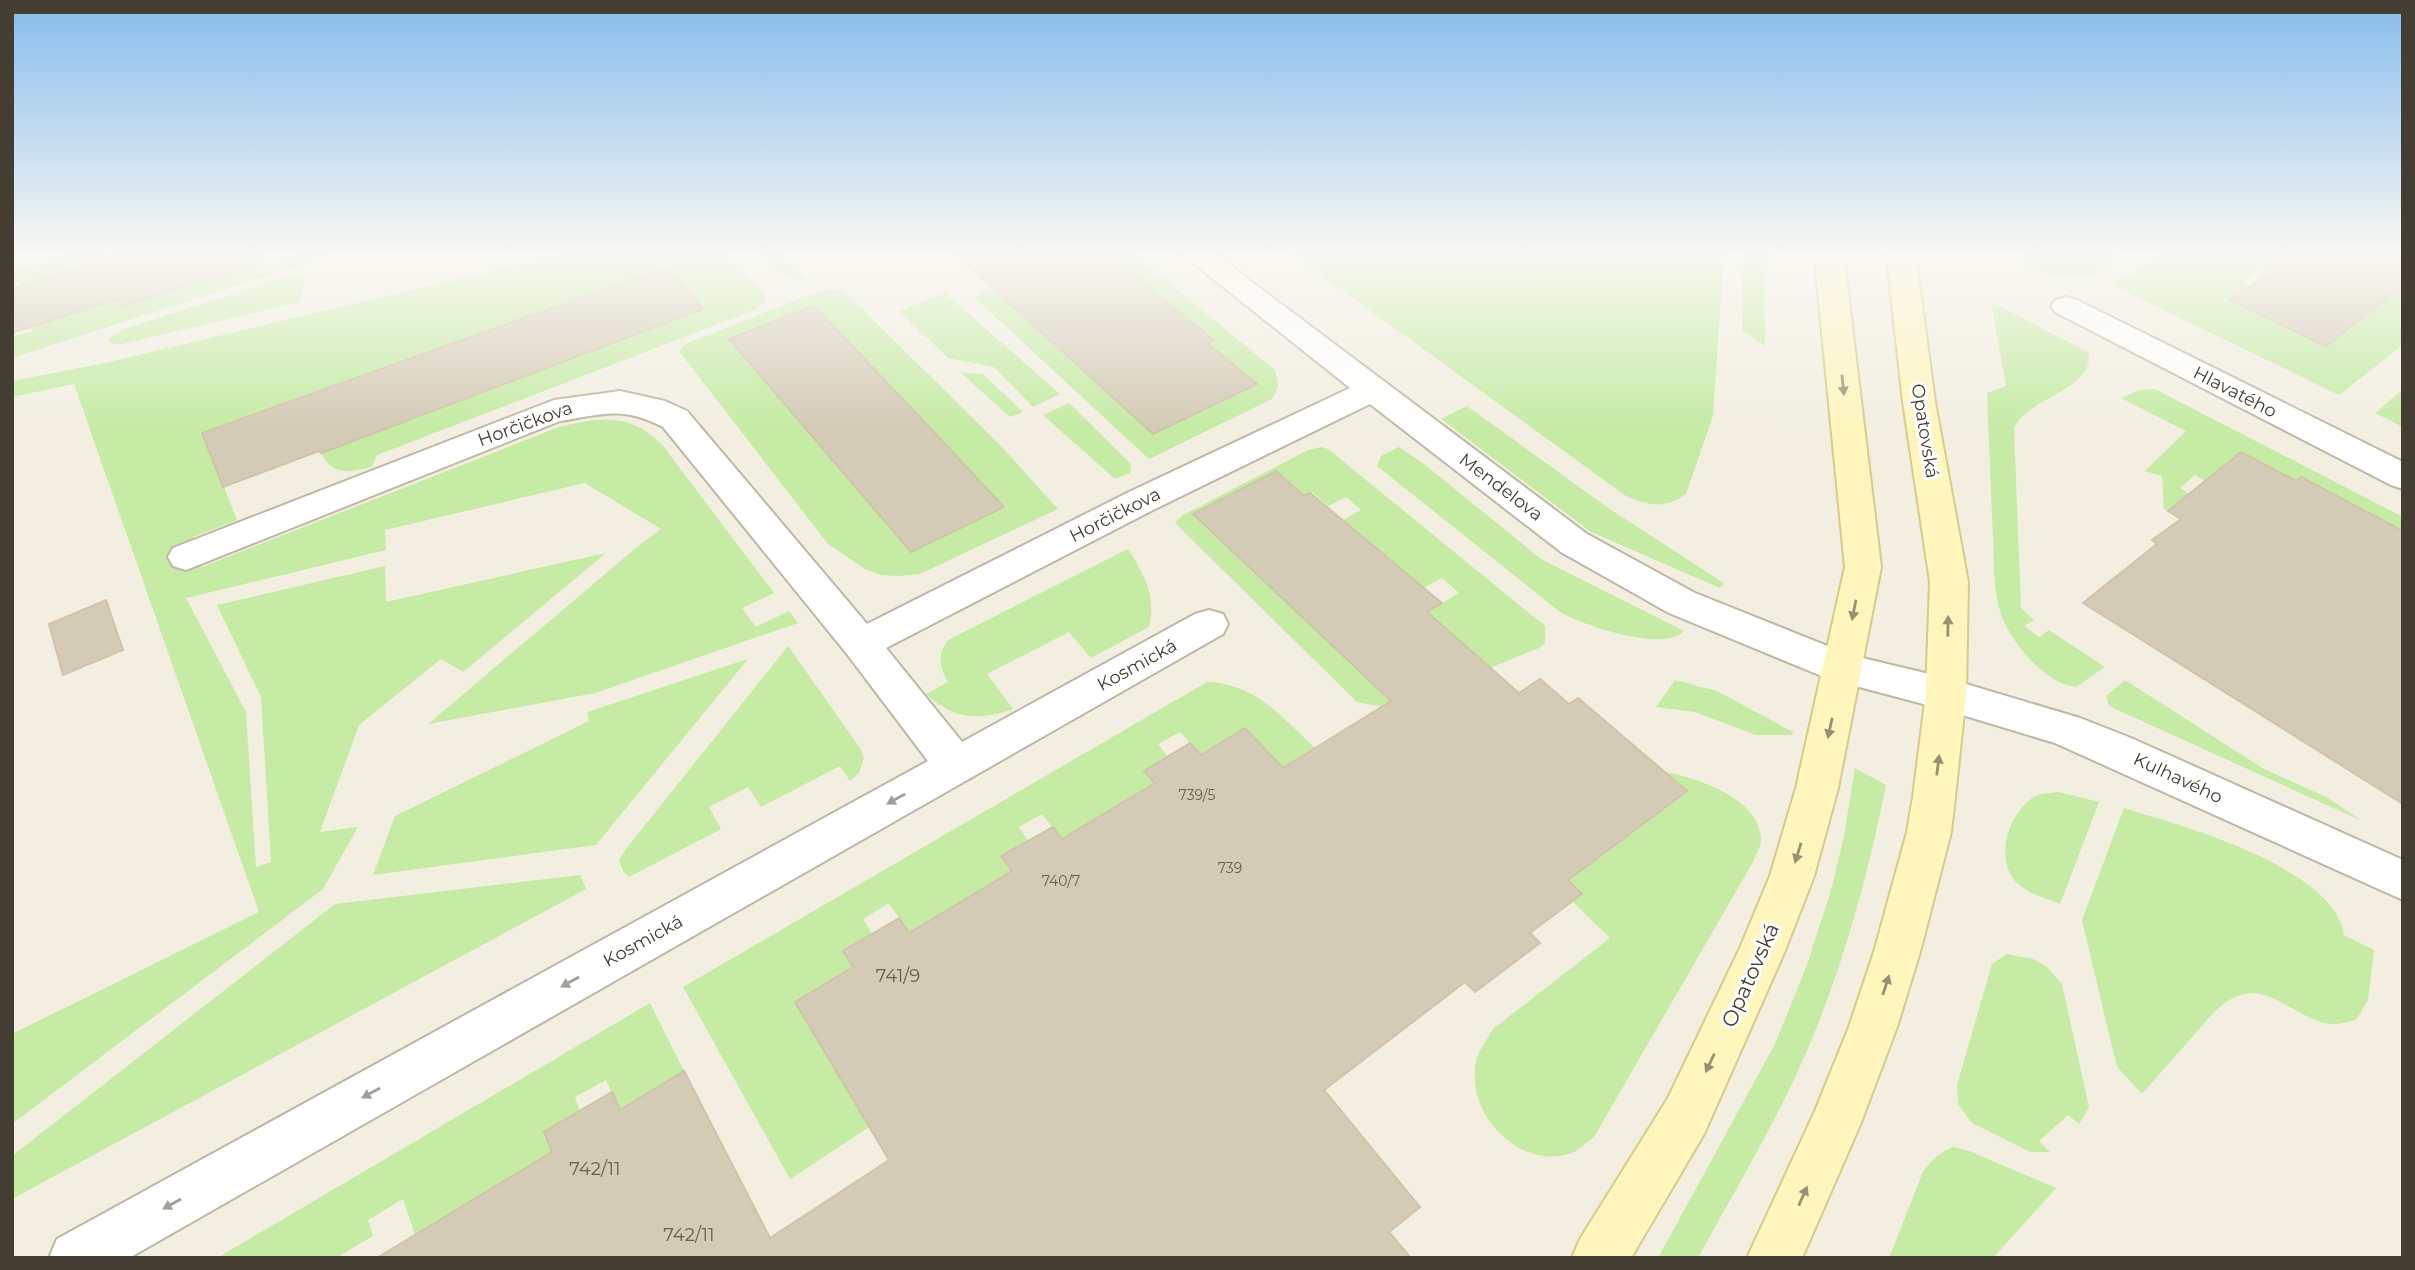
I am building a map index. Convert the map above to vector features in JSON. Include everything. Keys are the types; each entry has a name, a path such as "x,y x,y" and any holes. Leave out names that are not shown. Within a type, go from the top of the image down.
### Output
{"main road":[{"name":"Opatovská","path":"1599,1258 1686,1116 1761,953 1792,876 1810,814 1863,567 1835,310"},
{"name":"Opatovská","path":"1774,1258 1835,1125 1872,1027 1897,952 1929,832 1946,694 1949,582 1919,402 1907,310"}],"street":[{"name":"Mendelova","path":"1269,310 1574,543 1682,603 1843,668"},
{"name":"Hlavatého","path":"2074,310 2403,477"},
{"name":"Horčičkova","path":"861,644 1141,501 1372,390"},
{"name":"Horčičkova","path":"186,556 554,411 620,401 653,408 675,419 861,644 956,766"},
{"name":"Kosmická","path":"76,1258 1209,624"},
{"path":"1843,668 1946,694"},
{"name":"Kulhavého","path":"1946,694 2066,730 2116,750 2403,881"}],"green space":[{"path":"83,310 160,310 12,358 12,337 33,331 31,327"},
{"path":"182,310 265,310 118,345 108,342 109,338 124,329"},
{"path":"327,310 546,310 203,433 237,520 193,537 202,567 559,427 588,421 614,420 639,427 663,446 774,593 742,608 756,627 789,611 798,623 595,693 428,724 661,529 585,483 385,530 386,550 186,598 246,712 256,867 271,862 261,697 217,605 385,566 386,602 606,553 463,672 441,659 359,725 320,832 358,827 323,889 12,1124 12,1034 259,912 74,384 12,397 12,381 105,363"},
{"path":"697,310 754,310 377,455 372,467 342,471 331,466 321,453"},
{"path":"770,310 804,310 729,340 911,551 1004,507 819,310 864,310 1001,446 1058,509 920,574 881,575 865,569 828,544 679,351 685,344"},
{"path":"965,310 1060,394 1033,407 994,367 948,358 899,311"},
{"path":"988,310 1017,310 1153,433 1256,385 1207,343 1213,340 1177,310 1202,310 1275,370 1278,385 1276,392 1272,399 1149,459"},
{"path":"1370,310 1720,310 1713,416 1686,494 1663,504 1642,502 1626,496"},
{"path":"1742,310 1764,310 1765,346 1742,330"},
{"path":"1992,310 2007,310 2088,352 2088,365 2082,375 2031,410 2020,419 2014,429 2021,608 2034,620 2024,626 2039,637 2049,630 2105,667 2076,687 2052,678 2029,659 2011,635 2000,611 1994,574 1987,393 2006,386"},
{"path":"2164,310 2250,310 2326,346 2372,310 2403,310 2403,345 2339,395"},
{"path":"960,372 983,374 1023,412 1010,417"},
{"path":"2155,389 2403,517 2403,533 2301,477 2295,482 2241,452 2205,481 2195,475 2180,488 2190,494 2168,511 2164,509 2162,476 2145,471 2186,431 2121,398 2140,390"},
{"path":"2403,389 2403,427 2375,413"},
{"path":"1069,403 1131,464 1130,473 1115,479 1043,415"},
{"path":"1467,406 1611,510 1724,583 1720,588 1591,532 1441,419"},
{"path":"1321,447 1328,449 1545,626 1545,643 1539,648 1403,703 1384,707 1357,702 1175,523 1183,515 1308,450","holes":["1275,471 1304,496 1312,492 1328,506 1346,497 1361,510 1336,524 1423,588 1442,578 1459,593 1427,612 1194,514"]},
{"path":"1399,447 1424,464 1541,559 1684,631 1674,637 1642,638 1603,630 1560,612 1377,466 1381,456"},
{"path":"1128,549 1148,586 1151,606 1149,627 1091,658 1069,632 987,674 1013,709 1000,713 967,716 946,709 926,694 948,682 940,661 948,640"},
{"path":"788,646 860,748 864,758 859,773 850,781 840,766 761,807 748,787 709,807 721,829 629,877 623,871 619,860 626,849"},
{"path":"748,659 596,845 373,875 395,816 589,721 587,712"},
{"path":"1675,680 1717,691 1793,732 1792,735 1756,735 1695,712 1656,707"},
{"path":"2125,680 2264,769 2326,797 2362,821 2109,706 2106,696"},
{"path":"1207,682 1225,684 1254,695 1315,748 1283,768 1245,729 1201,755 1180,732 1158,744 1168,757 1155,783 1062,839 1042,814 1019,827 1028,841 1012,871 909,933 889,903 863,919 872,934 853,967 796,1003 869,1127 790,1179 683,987"},
{"path":"1855,768 1886,785 1858,903 1820,1020 1777,1115 1698,1258 1658,1258 1775,1044 1807,965 1832,887 1844,836"},
{"path":"1665,772 1710,785 1740,803 1759,827 1760,847 1594,1137 1572,1153 1553,1157 1534,1154 1517,1147 1502,1136 1490,1121 1480,1104 1475,1086 1477,1058 1493,1029 1610,938 1572,901 1545,858 1616,845 1687,791"},
{"path":"2058,792 2099,802 2060,904 2031,893 2016,882 2009,872 2005,849 2012,824 2026,803 2038,795"},
{"path":"2124,808 2217,838 2286,870 2314,889 2334,911 2344,935 2374,950 2368,1000 2356,1020 2336,1024 2324,1023 2271,997 2245,994 2231,999 2215,1011 2142,1094 2118,1068 2082,920"},
{"path":"580,875 586,889 12,1199 12,1156 335,904"},
{"path":"2007,954 2033,959 2046,966 2062,984 2089,1107 2079,1124 2068,1115 2039,1141 2050,1152 2030,1152 1972,1123 1958,1104 1957,1085 1992,964"},
{"path":"650,1003 684,1071 620,1110 606,1080 575,1097 580,1111 544,1132 552,1152 415,1235 403,1199 368,1220 373,1236 336,1258 217,1258"},
{"path":"1954,1147 2056,1188 1993,1258 1889,1258 1923,1172 1937,1157"}],"building":[{"path":"12,310 83,310 12,333"},
{"path":"546,310 700,310 321,453 319,451 223,487 202,433"},
{"path":"803,310 818,310 1004,507 911,552 729,339"},
{"path":"1017,310 1177,310 1214,340 1207,343 1257,384 1153,434"},
{"path":"2251,310 2372,310 2326,346"},
{"path":"2241,452 2296,481 2301,477 2403,531 2403,804 2083,603 2157,544 2152,540 2181,519 2168,511"},
{"path":"1276,471 1304,496 1310,493 1442,603 1427,612 1519,693 1540,679 1569,704 1578,698 1687,791 1568,880 1582,894 1530,933 1540,943 1475,992 1465,982 1324,1090 1420,1207 1389,1232 1411,1258 377,1258 552,1152 544,1132 612,1092 620,1110 684,1071 770,1238 889,1160 795,1002 853,967 843,951 899,918 909,933 1012,871 1001,856 1053,827 1062,839 1155,783 1144,771 1190,743 1201,755 1245,728 1283,768 1391,701 1193,514"},
{"path":"106,600 123,650 63,675 49,624"}]}
